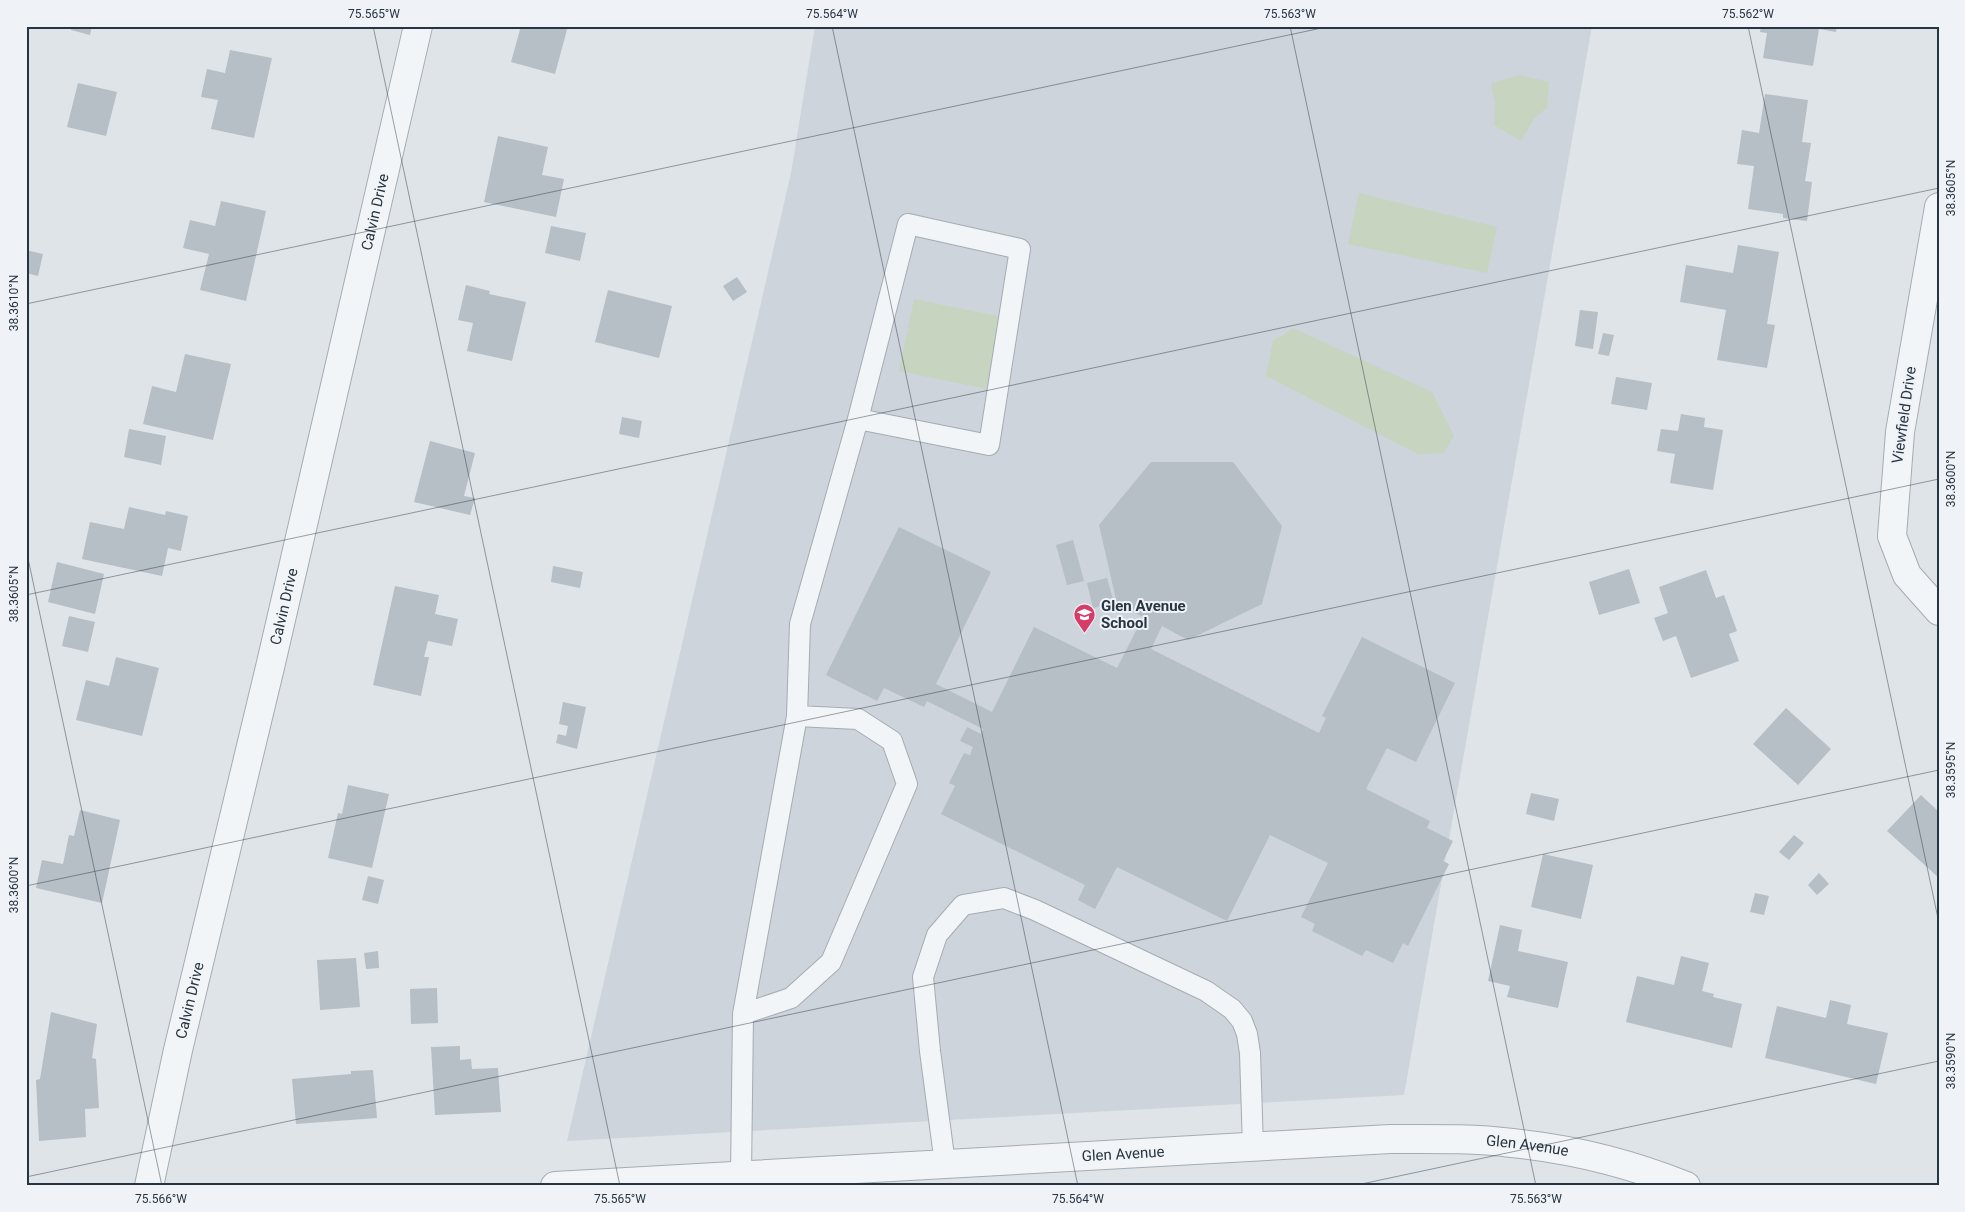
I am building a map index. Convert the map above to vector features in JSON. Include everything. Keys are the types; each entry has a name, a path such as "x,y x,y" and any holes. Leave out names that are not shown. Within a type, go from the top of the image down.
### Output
{"street":[{"name":"Calvin Drive","path":"149,1186 178,1050 271,663 418,26"},
{"name":"Viewfield Drive","path":"1939,207 1900,432 1892,536 1907,575 1939,611"},
{"name":"Glen Avenue","path":"555,1186 1390,1139 1456,1139 1510,1142 1595,1156 1646,1170 1686,1186"}],"lane":[{"path":"741,1175 743,1014 797,716 800,624 858,419 908,224 1020,250 989,445 858,419"},
{"path":"743,1014 791,998 831,962 907,784 892,741 858,719 797,716"},
{"path":"945,1164 930,1051 923,977 937,935 963,905 1004,898 1036,910 1206,991 1232,1009 1242,1021 1247,1034 1250,1053 1253,1148"}],"shaded area":[{"name":"Glen Avenue School","path":"815,26 1592,26 1404,1095 567,1141 791,173"}],"green space":[{"path":"1520,75 1549,82 1547,108 1535,117 1521,141 1494,125 1495,103 1491,83"},
{"path":"1359,193 1497,227 1487,273 1348,244"},
{"path":"914,299 1002,317 986,389 899,371"},
{"path":"1293,328 1432,392 1454,436 1444,453 1418,454 1266,376 1273,341"}],"building":[{"path":"72,26 92,26 90,35 71,30"},
{"path":"521,26 568,26 555,74 511,62"},
{"path":"1761,26 1837,26 1836,32 1819,29 1813,66 1763,58 1767,33 1760,32"},
{"path":"230,50 272,58 254,138 211,129 218,100 201,97 207,69 225,73"},
{"path":"78,83 117,92 106,136 67,127"},
{"path":"1765,94 1808,100 1802,142 1811,143 1805,181 1812,182 1807,221 1783,218 1783,214 1748,209 1754,166 1737,164 1742,130 1759,133"},
{"path":"498,136 548,147 542,175 564,179 556,217 484,202"},
{"path":"221,201 266,211 246,301 200,290 209,254 183,248 190,220 215,226"},
{"path":"551,226 586,233 580,261 545,253"},
{"path":"1738,245 1779,252 1767,324 1775,325 1767,368 1717,360 1726,310 1680,302 1686,265 1733,273"},
{"path":"26,250 43,254 38,276 26,273"},
{"path":"737,277 747,292 733,301 723,286"},
{"path":"466,285 490,291 489,294 526,302 512,361 467,351 473,323 458,320"},
{"path":"608,290 672,306 659,358 595,342"},
{"path":"1580,310 1598,312 1593,349 1575,346"},
{"path":"1603,333 1614,335 1609,356 1598,354"},
{"path":"185,354 231,364 213,440 143,424 152,386 176,392"},
{"path":"1616,377 1652,383 1647,410 1611,404"},
{"path":"1681,414 1705,418 1704,427 1723,430 1713,490 1670,483 1675,454 1657,451 1661,429 1678,431"},
{"path":"622,417 642,421 639,438 619,434"},
{"path":"129,429 166,436 161,465 124,457"},
{"path":"430,441 475,453 464,496 475,498 470,515 414,502"},
{"path":"1151,462 1233,462 1282,526 1262,604 1188,640 1162,626 1151,649 1319,733 1326,718 1322,716 1362,637 1455,683 1416,762 1387,748 1366,789 1430,821 1427,828 1453,841 1443,861 1449,864 1408,946 1403,943 1393,963 1366,950 1362,956 1312,931 1315,924 1301,917 1328,863 1270,835 1227,921 1117,867 1095,909 1078,900 1085,885 941,814 955,786 949,783 964,753 970,755 973,747 960,741 967,727 981,734 983,729 927,701 924,707 884,688 877,701 826,675 899,527 991,572 936,684 992,712 1034,627 1117,668 1143,617 1117,604 1099,525"},
{"path":"129,507 165,515 166,511 188,516 181,551 168,548 162,576 82,559 90,522 124,529"},
{"path":"1073,540 1084,581 1067,585 1056,545"},
{"path":"57,562 104,574 95,614 48,602"},
{"path":"553,566 583,572 580,588 551,582"},
{"path":"1629,569 1640,603 1599,615 1589,582"},
{"path":"1706,570 1716,598 1724,595 1737,631 1729,634 1739,661 1691,678 1676,636 1663,641 1654,618 1668,613 1659,587"},
{"path":"1107,578 1114,603 1093,608 1087,583"},
{"path":"395,586 439,595 435,614 458,619 452,646 428,641 424,657 429,657 421,696 373,685"},
{"path":"69,616 95,622 88,652 62,646"},
{"path":"116,657 159,668 142,736 76,720 86,680 109,686"},
{"path":"563,702 586,707 577,749 556,743 558,734 566,736 568,726 559,724"},
{"path":"1786,708 1831,749 1798,785 1753,744"},
{"path":"348,785 389,794 372,868 328,858 338,813 342,814"},
{"path":"1531,793 1559,799 1554,821 1526,814"},
{"path":"1921,795 1939,812 1939,878 1887,831"},
{"path":"80,810 120,820 102,903 36,888 42,860 63,864 69,835 74,836"},
{"path":"1794,835 1804,843 1789,860 1779,852"},
{"path":"1543,854 1593,865 1581,919 1531,907"},
{"path":"1819,873 1829,884 1817,895 1808,885"},
{"path":"368,876 384,880 378,904 362,900"},
{"path":"1755,893 1769,896 1764,915 1750,912"},
{"path":"1500,925 1522,930 1518,951 1568,962 1558,1008 1507,997 1510,986 1488,981"},
{"path":"378,951 379,968 366,969 364,953"},
{"path":"1681,956 1709,963 1702,991 1714,994 1713,997 1742,1004 1732,1048 1626,1022 1637,976 1674,985"},
{"path":"356,958 360,1007 320,1010 317,960"},
{"path":"437,988 438,1023 411,1024 410,989"},
{"path":"1830,1000 1851,1005 1847,1024 1888,1033 1876,1084 1765,1058 1777,1006 1826,1018"},
{"path":"51,1012 97,1024 92,1058 96,1059 99,1108 85,1109 86,1137 39,1141 36,1080 40,1079"},
{"path":"460,1046 460,1060 471,1059 472,1069 498,1068 501,1112 435,1115 431,1047"},
{"path":"373,1070 377,1118 296,1124 292,1079 351,1074 351,1071"}],"place":[{"name":"Glen Avenue School","path":"1085,634"}]}
